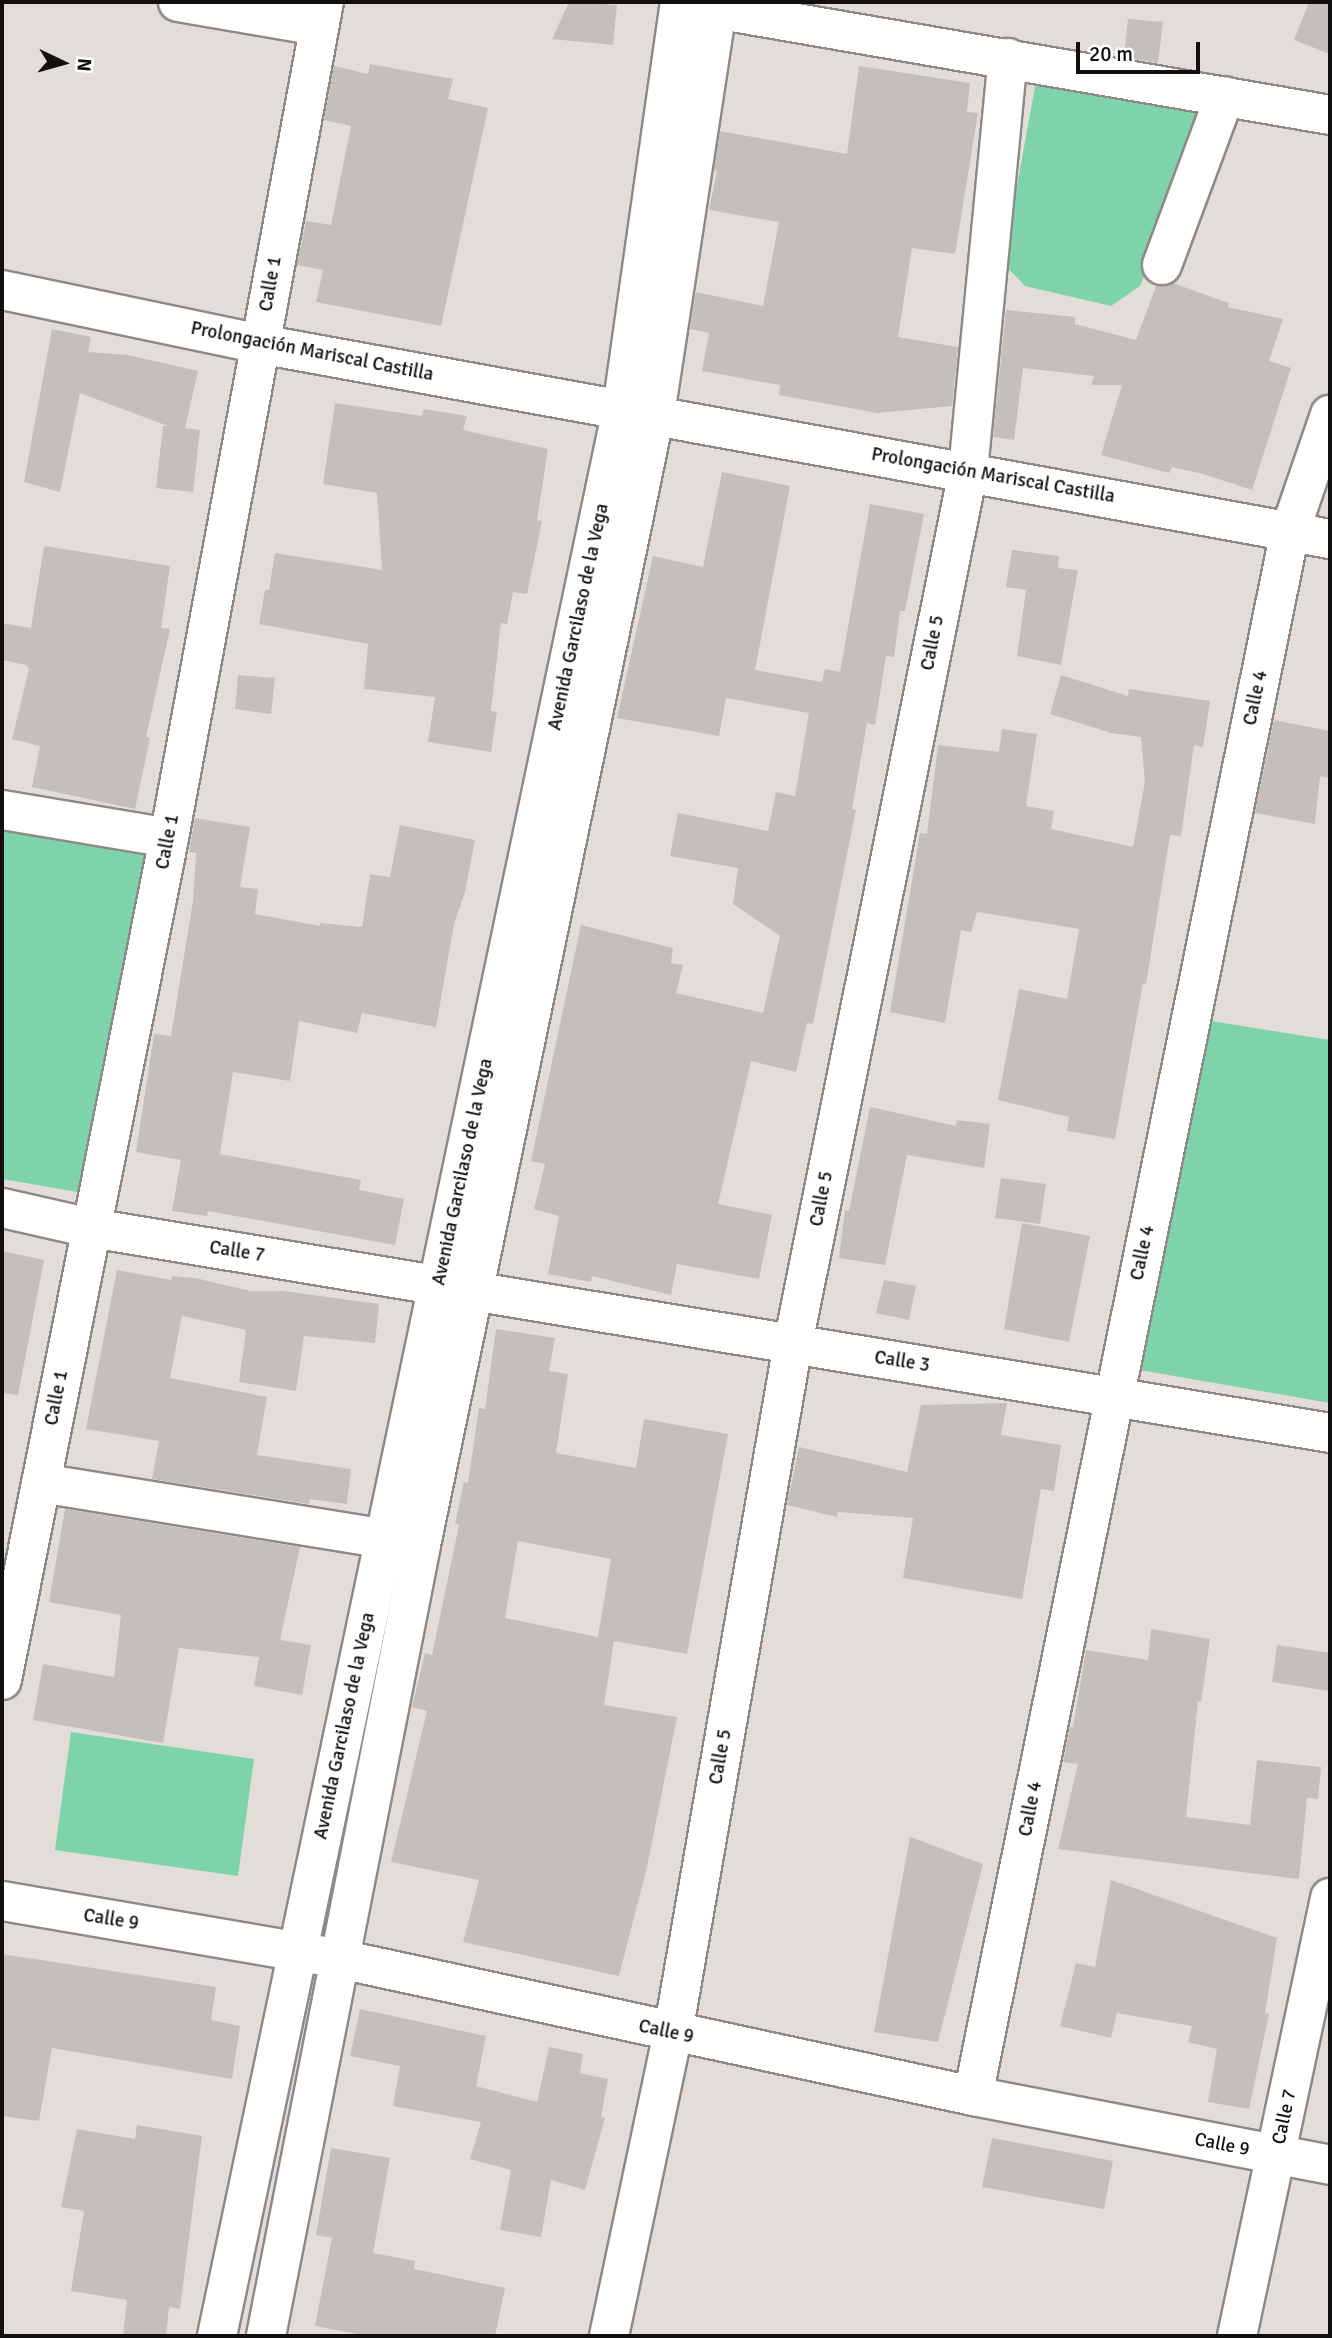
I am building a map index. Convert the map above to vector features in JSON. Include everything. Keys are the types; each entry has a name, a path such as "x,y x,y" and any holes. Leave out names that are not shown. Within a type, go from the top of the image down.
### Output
{"street":[{"path":"178,2 321,14"},
{"path":"680,2 718,5 1330,115"},
{"name":"Avenida Garcilaso de la Vega","path":"638,411 680,2"},
{"name":"Avenida Garcilaso de la Vega","path":"217,2336 296,1951 403,1542 638,411 718,5"},
{"name":"Calle 1","path":"2,1680 169,838 321,14"},
{"name":"Calle 5","path":"609,2336 673,2033 793,1344 968,471 1008,58"},
{"path":"1162,265 1225,96"},
{"name":"Prolongación Mariscal Castilla","path":"2,290 261,344 1330,539"},
{"name":"Calle 4","path":"973,2096 1290,531 1330,415"},
{"path":"2,810 169,838"},
{"name":"Calle 7","path":"2,1208 91,1228 456,1289"},
{"name":"Calle 3","path":"456,1289 1330,1433"},
{"path":"41,1482 403,1542"},
{"name":"Avenida Garcilaso de la Vega","path":"266,2336 340,1959 403,1542"},
{"name":"Calle 7","path":"1237,2336 1330,1898"},
{"name":"Calle 9","path":"2,1902 340,1959 973,2096 1330,2165"}],"green space":[{"path":"1043,84 1199,107 1207,123 1140,286 1111,306 1025,286 1003,263 1035,87"},
{"path":"2,830 146,855 78,1192 2,1179"},
{"path":"1205,1020 1330,1040 1330,1403 1134,1369"},
{"path":"71,1732 254,1759 238,1876 55,1850"}],"building":[{"path":"569,2 617,5 613,45 552,39"},
{"path":"1309,2 1330,2 1330,54 1294,40"},
{"path":"1128,19 1163,22 1158,63 1124,57"},
{"path":"370,64 453,79 448,99 488,108 441,326 316,302 323,270 297,265 306,221 331,225 351,126 324,120 334,66 368,74"},
{"path":"859,66 970,83 967,112 978,113 955,254 912,248 898,337 958,347 952,406 877,413 779,395 780,385 702,371 709,333 690,329 696,292 763,306 779,222 709,210 717,171 714,170 720,131 847,154"},
{"path":"1173,283 1229,303 1228,307 1283,319 1269,361 1291,368 1252,490 1203,474 1172,467 1169,473 1101,455 1122,385 1091,385 1094,376 1023,368 1014,440 993,437 1006,310 1075,317 1075,324 1136,340 1156,286"},
{"path":"52,329 91,337 88,352 128,355 198,371 185,428 200,430 193,492 156,488 163,426 168,426 80,393 60,492 24,482"},
{"path":"335,403 422,416 424,409 467,416 463,430 548,449 537,520 542,521 527,594 513,592 507,624 501,623 491,711 497,712 491,752 428,742 435,697 364,689 368,644 259,624 265,590 269,590 275,553 382,570 377,493 323,484"},
{"path":"722,472 790,486 755,670 822,682 825,669 840,672 870,504 924,514 905,611 900,611 894,657 886,656 875,725 867,723 852,809 856,810 813,1024 807,1023 796,1072 751,1061 718,1204 772,1215 759,1279 677,1264 671,1295 592,1276 591,1282 548,1274 559,1216 534,1209 545,1164 531,1161 581,925 673,948 671,963 683,965 676,993 763,1013 780,936 733,904 738,868 670,856 678,813 768,831 776,792 795,796 809,713 726,698 719,736 617,718 653,556 703,567"},
{"path":"44,546 170,566 161,628 170,629 146,737 150,738 135,809 32,787 40,746 12,739 29,669 26,665 2,660 2,623 31,628"},
{"path":"1012,550 1059,556 1058,568 1078,570 1061,665 1017,656 1026,590 1006,587"},
{"path":"238,675 275,678 271,714 235,709"},
{"path":"1061,675 1128,696 1129,689 1210,701 1203,747 1194,745 1181,836 1170,835 1146,984 1143,983 1115,1139 1067,1131 1069,1117 998,1100 1019,989 1067,999 1079,929 977,912 971,932 961,930 945,1023 890,1012 920,833 927,834 938,745 999,752 1002,729 1037,734 1026,806 1054,811 1051,829 1133,847 1145,782 1141,737 1111,733 1050,714"},
{"path":"1274,720 1330,731 1330,778 1320,776 1315,824 1255,813"},
{"path":"195,818 250,827 240,887 258,889 255,914 320,926 320,923 362,927 370,874 390,877 400,825 475,840 465,892 454,924 436,1027 362,1013 357,1033 299,1021 290,1081 233,1072 220,1154 361,1180 359,1190 404,1199 395,1245 208,1211 207,1216 172,1211 181,1160 136,1152 154,1034 171,1036 193,901 196,853 189,852"},
{"path":"870,1107 956,1126 957,1120 990,1124 984,1168 907,1155 885,1265 839,1258 845,1210 849,1211"},
{"path":"1001,1178 1046,1184 1040,1224 995,1218"},
{"path":"1022,1223 1090,1236 1069,1342 1004,1329"},
{"path":"2,1251 44,1260 18,1395 2,1393"},
{"path":"117,1270 171,1280 172,1276 195,1278 251,1291 283,1291 379,1304 375,1343 304,1336 296,1391 239,1382 246,1330 182,1316 170,1378 267,1397 257,1455 351,1469 347,1504 310,1499 309,1504 152,1479 159,1441 86,1429"},
{"path":"884,1280 916,1286 909,1320 876,1313"},
{"path":"496,1329 555,1338 549,1371 568,1374 556,1453 636,1468 644,1419 728,1434 687,1654 614,1641 604,1705 677,1717 647,1867 619,1976 463,1942 479,1880 391,1862 427,1711 412,1707 425,1653 432,1655 459,1525 455,1524 464,1482 468,1483 479,1408 485,1409","holes":["518,1541 611,1559 598,1637 505,1618"]},
{"path":"1007,1403 1001,1435 1061,1445 1054,1491 1041,1489 1022,1599 903,1578 913,1518 838,1512 837,1517 787,1505 799,1447 907,1472 921,1405"},
{"path":"65,1509 300,1547 280,1640 311,1645 302,1695 254,1686 259,1657 179,1648 163,1743 33,1720 43,1664 114,1677 121,1615 49,1602"},
{"path":"1151,1629 1210,1639 1201,1702 1198,1701 1186,1817 1250,1825 1257,1760 1321,1767 1318,1799 1307,1798 1299,1879 1058,1849 1078,1764 1063,1762 1070,1727 1073,1727 1086,1650 1148,1660"},
{"path":"1277,1645 1330,1653 1330,1691 1272,1682"},
{"path":"910,1837 983,1864 938,2042 874,2032"},
{"path":"1111,1880 1277,1938 1265,2013 1269,2014 1249,2109 1208,2102 1217,2049 1188,2042 1192,2026 1117,2013 1111,2038 1060,2026 1076,1963 1095,1967"},
{"path":"2,1954 216,1987 211,2020 240,2026 232,2079 52,2048 39,2121 2,2116"},
{"path":"360,2009 486,2036 476,2086 537,2102 549,2047 583,2054 580,2073 608,2079 601,2117 605,2118 585,2190 551,2180 541,2237 500,2230 511,2170 470,2159 481,2122 393,2106 400,2066 350,2056"},
{"path":"137,2125 202,2136 180,2309 169,2307 166,2336 123,2336 127,2300 71,2291 84,2211 61,2207 77,2129 135,2139"},
{"path":"992,2138 1113,2161 1104,2209 982,2187"},
{"path":"331,2148 390,2158 373,2253 415,2261 414,2269 505,2288 495,2336 368,2336 315,2326 332,2238 316,2235"}]}
